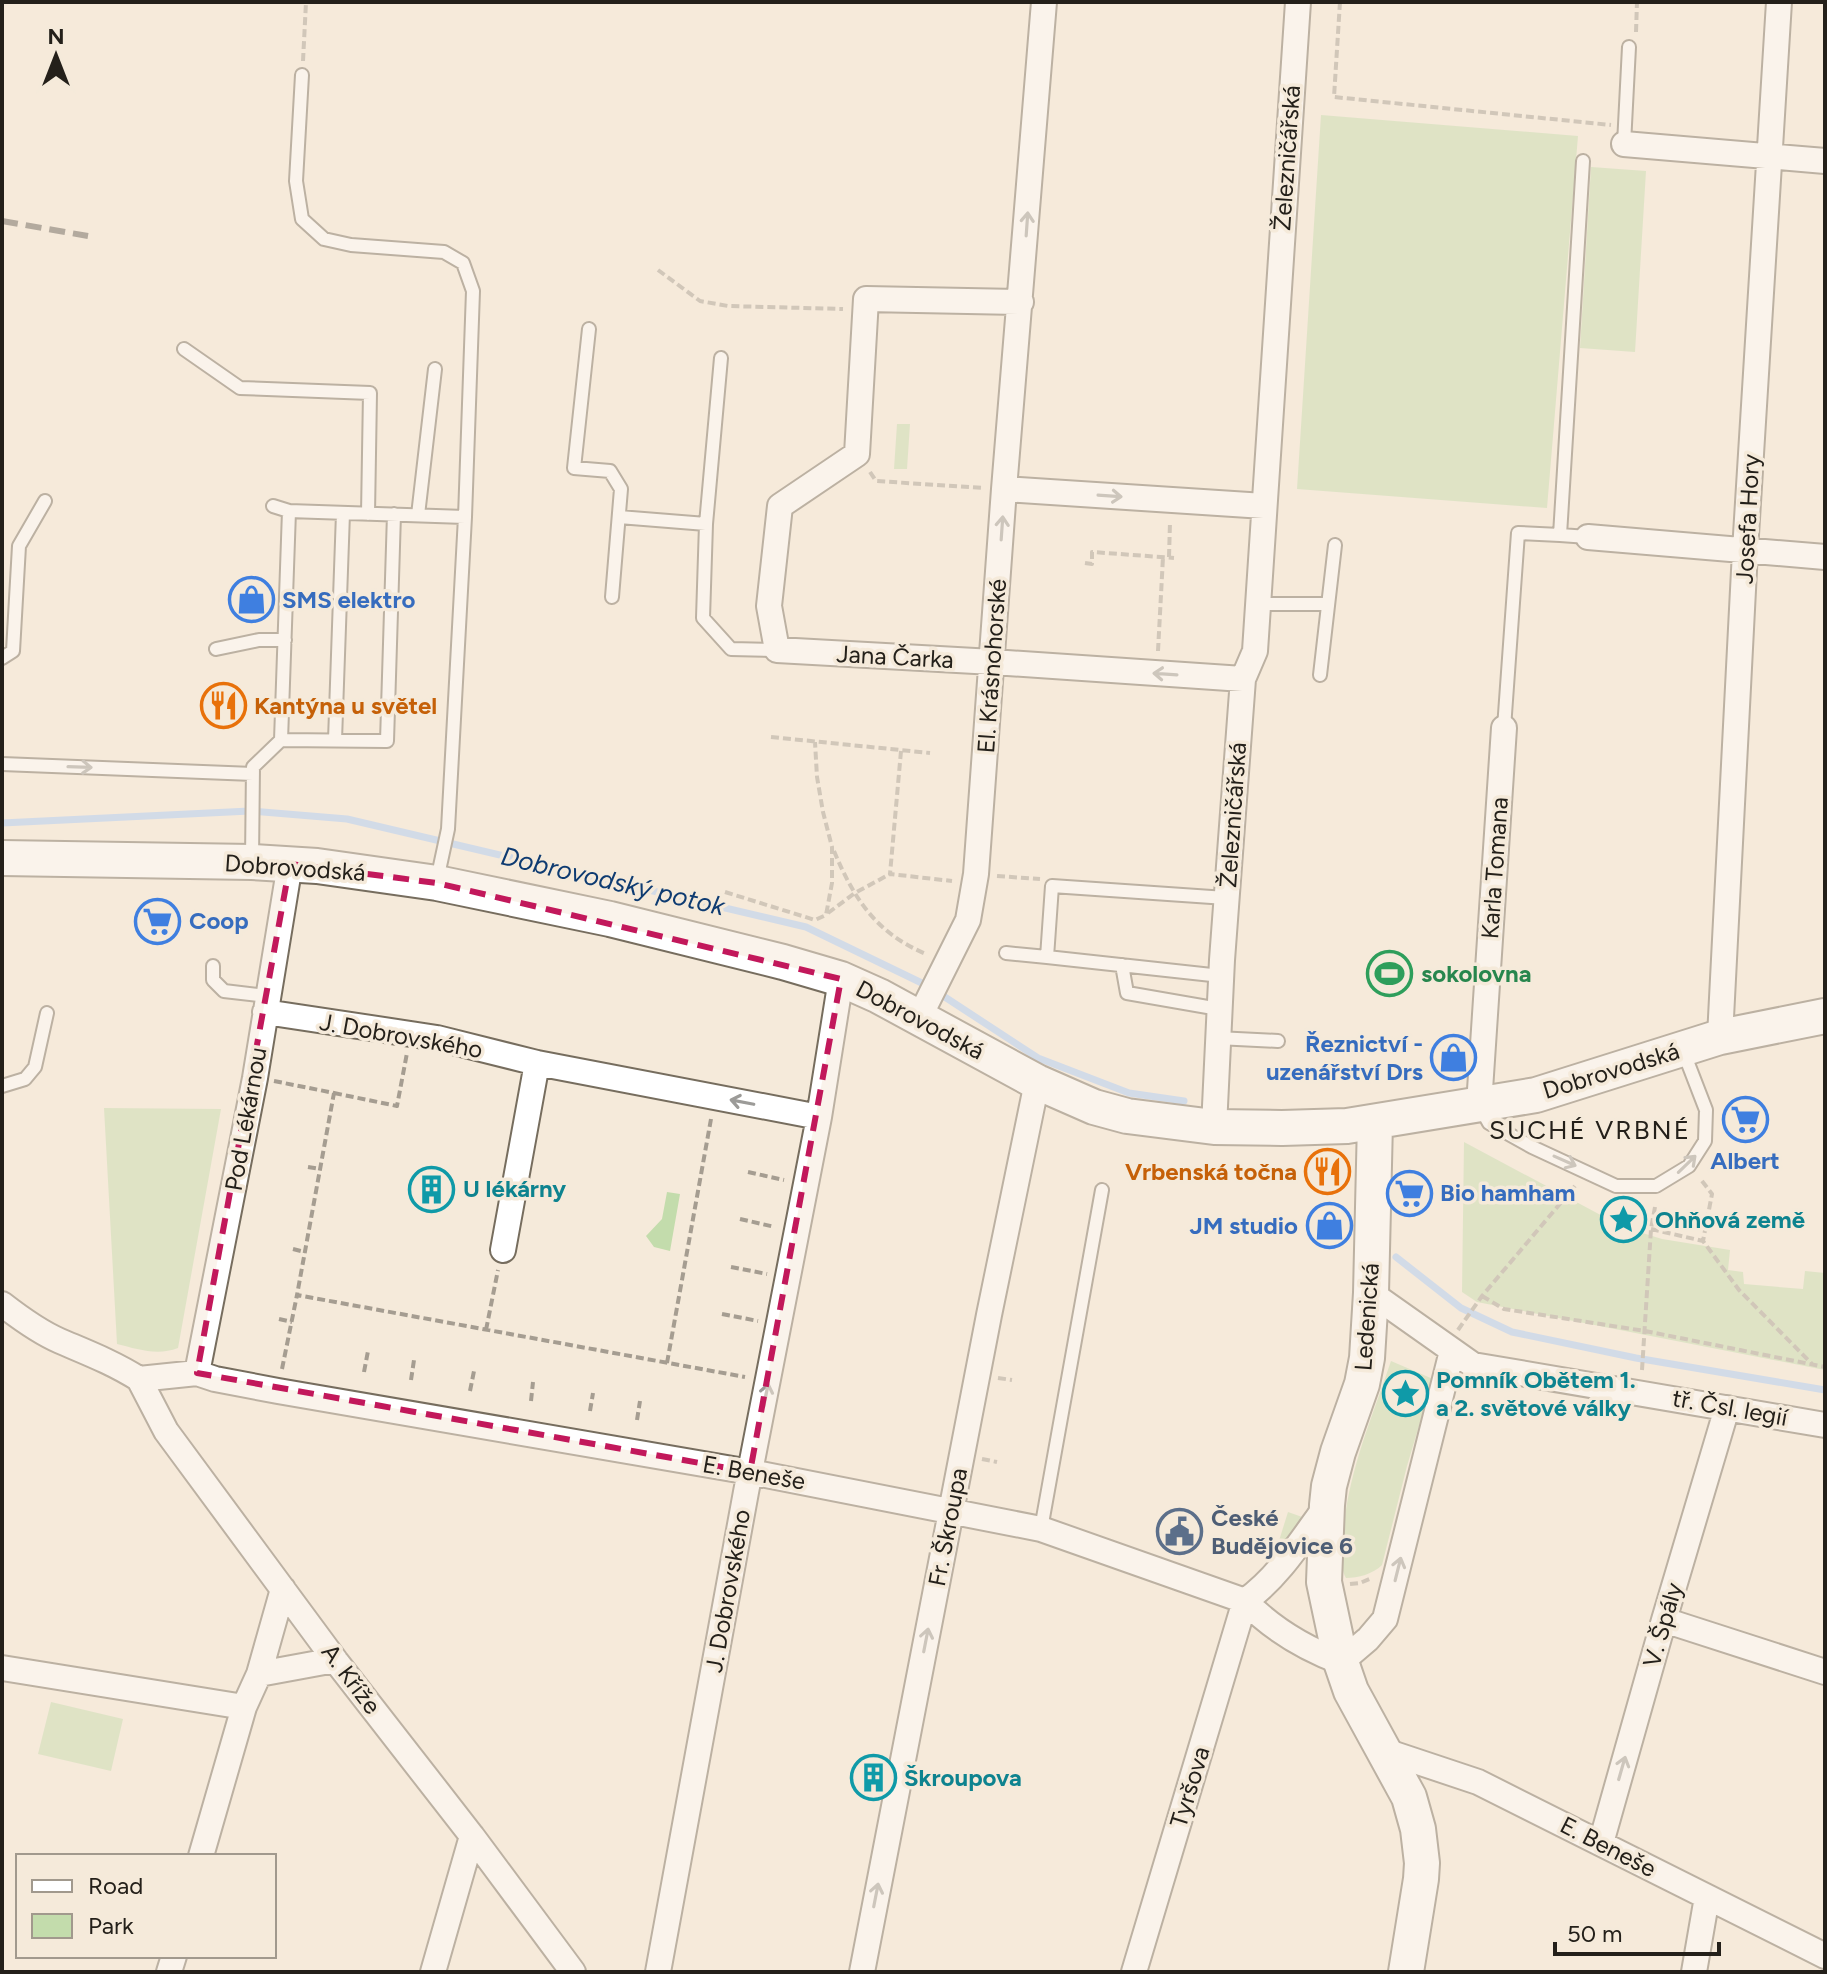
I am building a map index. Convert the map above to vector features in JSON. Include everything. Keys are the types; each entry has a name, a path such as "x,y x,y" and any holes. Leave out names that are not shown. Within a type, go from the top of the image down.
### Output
{"main road":[{"name":"Dobrovodská","path":"2,858 440,867 618,921 841,979 879,996 923,1010 1037,1082 1094,1107 1127,1116 1214,1127 1321,1127 1375,1122 1536,1095 1720,1037 1825,1016"},
{"name":"Ledenická","path":"1375,1122 1371,1293 1365,1369 1329,1486 1324,1582 1341,1662 1355,1699 1409,1797 1418,1829 1421,1879 1406,1972"}],"street":[{"name":"El. Krásnohorské","path":"923,1010 968,920 976,874 1044,2"},
{"name":"Železničářská","path":"1214,1127 1226,898 1243,679 1255,651 1259,604 1298,2"},
{"name":"Josefa Hory","path":"1720,1037 1745,551 1779,2"},
{"path":"1624,144 1825,161"},
{"path":"777,650 769,606 780,506 857,454 866,299 1021,302"},
{"path":"1004,489 1264,506"},
{"path":"1588,537 1825,557"},
{"name":"Jana Čarka","path":"777,650 1243,679"},
{"name":"Karla Tomana","path":"1479,1105 1504,728"},
{"name":"Pod Lékárnou","path":"197,1373 255,1078 290,864"},
{"name":"J. Dobrovského","path":"658,1972 819,1117 841,979"},
{"name":"J. Dobrovského","path":"266,1004 437,1038 537,1063 819,1117"},
{"path":"503,1250 537,1063"},
{"name":"Fr. Škroupa","path":"862,1972 1037,1082"},
{"name":"tř. Čsl. legií","path":"1371,1293 1473,1365 1825,1425"},
{"path":"2,1304 58,1340 116,1364 139,1379"},
{"path":"1341,1662 1368,1639 1385,1619 1452,1351"},
{"name":"E. Beneše","path":"139,1379 197,1373 278,1391 750,1472 1041,1529 1245,1601 1264,1621 1314,1652 1341,1662"},
{"name":"A. Kříže","path":"139,1379 166,1431 335,1660 573,1972"},
{"name":"V. Špály","path":"1601,1843 1727,1408"},
{"name":"Ledenická","path":"1245,1601 1261,1590 1274,1575 1327,1505"},
{"path":"202,1854 244,1707 259,1674 283,1589"},
{"name":"Tyršova","path":"1134,1972 1245,1601"},
{"path":"1664,1620 1825,1672"},
{"path":"259,1674 335,1660"},
{"path":"2,1668 244,1707"},
{"name":"E. Beneše","path":"1385,1751 1478,1782 1825,1956"},
{"path":"433,1972 472,1836"},
{"path":"1694,1972 1707,1897"}],"lane":[{"path":"1624,144 1632,42"},
{"path":"302,75 296,181 302,219 324,239 351,245 444,252 463,263 473,291 465,517 448,829 440,867"},
{"path":"1560,535 1583,161"},
{"path":"589,329 574,468 610,471 621,489 612,597"},
{"path":"184,349 240,388 370,393 368,514"},
{"name":"Jana Čarka","path":"721,358 706,524 703,618 731,649 777,650"},
{"path":"418,515 435,369"},
{"path":"2,658 13,651 19,546 45,501"},
{"path":"273,506 289,511 465,517"},
{"path":"252,862 253,767 281,740 289,511"},
{"path":"335,740 343,513"},
{"path":"281,740 387,741 394,514"},
{"path":"619,517 706,524"},
{"path":"1504,728 1518,533 1588,537"},
{"path":"1320,675 1335,545"},
{"path":"1259,604 1328,604"},
{"path":"216,649 259,640 285,640"},
{"path":"2,764 253,774"},
{"path":"1047,957 1052,886 1226,898"},
{"path":"1006,953 1221,976"},
{"path":"1122,965 1127,993 1219,1009"},
{"path":"213,966 213,980 224,991 266,1004"},
{"path":"2,1086 25,1079 35,1067 47,1013"},
{"path":"1217,1038 1278,1041"},
{"path":"1479,1105 1489,1123 1616,1186 1656,1186 1689,1166 1705,1141 1706,1110 1683,1050"},
{"path":"1041,1529 1102,1190"}],"path":[{"path":"302,75 306,2"},
{"path":"1332,2 1340,2 1334,97 1597,124"},
{"path":"1632,42 1637,2"},
{"path":"658,270 700,301 728,306 850,309 866,299"},
{"path":"857,454 876,481 1004,489"},
{"path":"1157,674 1171,500"},
{"path":"1085,563 1092,564 1092,552 1168,558"},
{"path":"771,737 930,753"},
{"path":"815,742 823,812 832,847 845,878 881,928 942,971"},
{"path":"890,874 901,751"},
{"path":"826,915 832,883 832,847"},
{"path":"725,892 815,920 890,874 952,881"},
{"path":"976,874 1044,879 1052,886"},
{"path":"262,1079 397,1106 410,1034"},
{"path":"280,1378 334,1093"},
{"path":"667,1363 714,1097"},
{"path":"308,1167 320,1169"},
{"path":"748,1172 784,1180"},
{"path":"1702,1181 1712,1194 1703,1241"},
{"path":"1462,1323 1575,1186"},
{"path":"1642,1374 1655,1207"},
{"path":"740,1219 775,1227"},
{"path":"1651,1229 1703,1241 1739,1290 1813,1365"},
{"path":"293,1249 305,1252"},
{"path":"486,1330 503,1250"},
{"path":"731,1267 767,1274"},
{"path":"297,1295 747,1378"},
{"path":"1482,1296 1504,1309 1645,1331 1825,1367"},
{"path":"722,1314 758,1321"},
{"path":"279,1319 292,1322"},
{"path":"364,1372 368,1351"},
{"path":"411,1380 414,1360"},
{"path":"470,1391 474,1371"},
{"path":"531,1401 533,1382"},
{"path":"590,1411 593,1393"},
{"path":"637,1420 640,1401"},
{"path":"976,1458 997,1462"}],"highlighted area":[{"path":"290,864 437,883 841,979 750,1472 197,1373"}],"green space":[{"path":"1321,115 1578,136 1547,508 1297,489"},
{"path":"1591,167 1646,171 1635,352 1580,348"},
{"path":"897,424 910,424 907,469 894,469"},
{"path":"104,1108 221,1109 178,1348 147,1351 117,1344"},
{"path":"1464,1142 1623,1227 1662,1239 1730,1250 1728,1270 1743,1272 1744,1284 1803,1289 1805,1271 1825,1273 1825,1370 1477,1302 1462,1292"},
{"path":"667,1192 680,1194 670,1251 654,1247 646,1236 662,1219"},
{"path":"1391,1361 1433,1379 1382,1565 1365,1575 1346,1578 1342,1568 1342,1552 1350,1490 1361,1447"},
{"path":"1288,1512 1305,1518 1272,1563"},
{"path":"51,1702 123,1719 111,1771 38,1754"}],"waterway":[{"name":"Dobrovodský potok","path":"2,823 250,811 347,819 806,927 928,986 1038,1058 1129,1093 1184,1101"},
{"name":"Dobrovodský potok","path":"1396,1257 1461,1308 1512,1332 1636,1358 1825,1390"}],"railway":[{"path":"2,221 88,236"}],"place":[{"name":"SMS elektro","path":"251,600"},
{"name":"Kantýna u světel","path":"223,706"},
{"name":"Coop","path":"158,921"},
{"name":"sokolovna","path":"1390,974"},
{"name":"Řeznictví - uzenářství Drs","path":"1454,1058"},
{"name":"Albert","path":"1745,1119"},
{"name":"Vrbenská točna","path":"1328,1172"},
{"name":"U lékárny","path":"432,1189"},
{"name":"Bio hamham","path":"1409,1193"},
{"name":"Ohňová země","path":"1624,1220"},
{"name":"JM studio","path":"1329,1226"},
{"name":"Pomník Obětem 1. a 2. světové války","path":"1405,1394"},
{"name":"České Budějovice 6","path":"1180,1532"},
{"name":"Škroupova","path":"873,1778"}],"district":[{"name":"SUCHÉ VRBNÉ","path":"1590,1130"}]}
